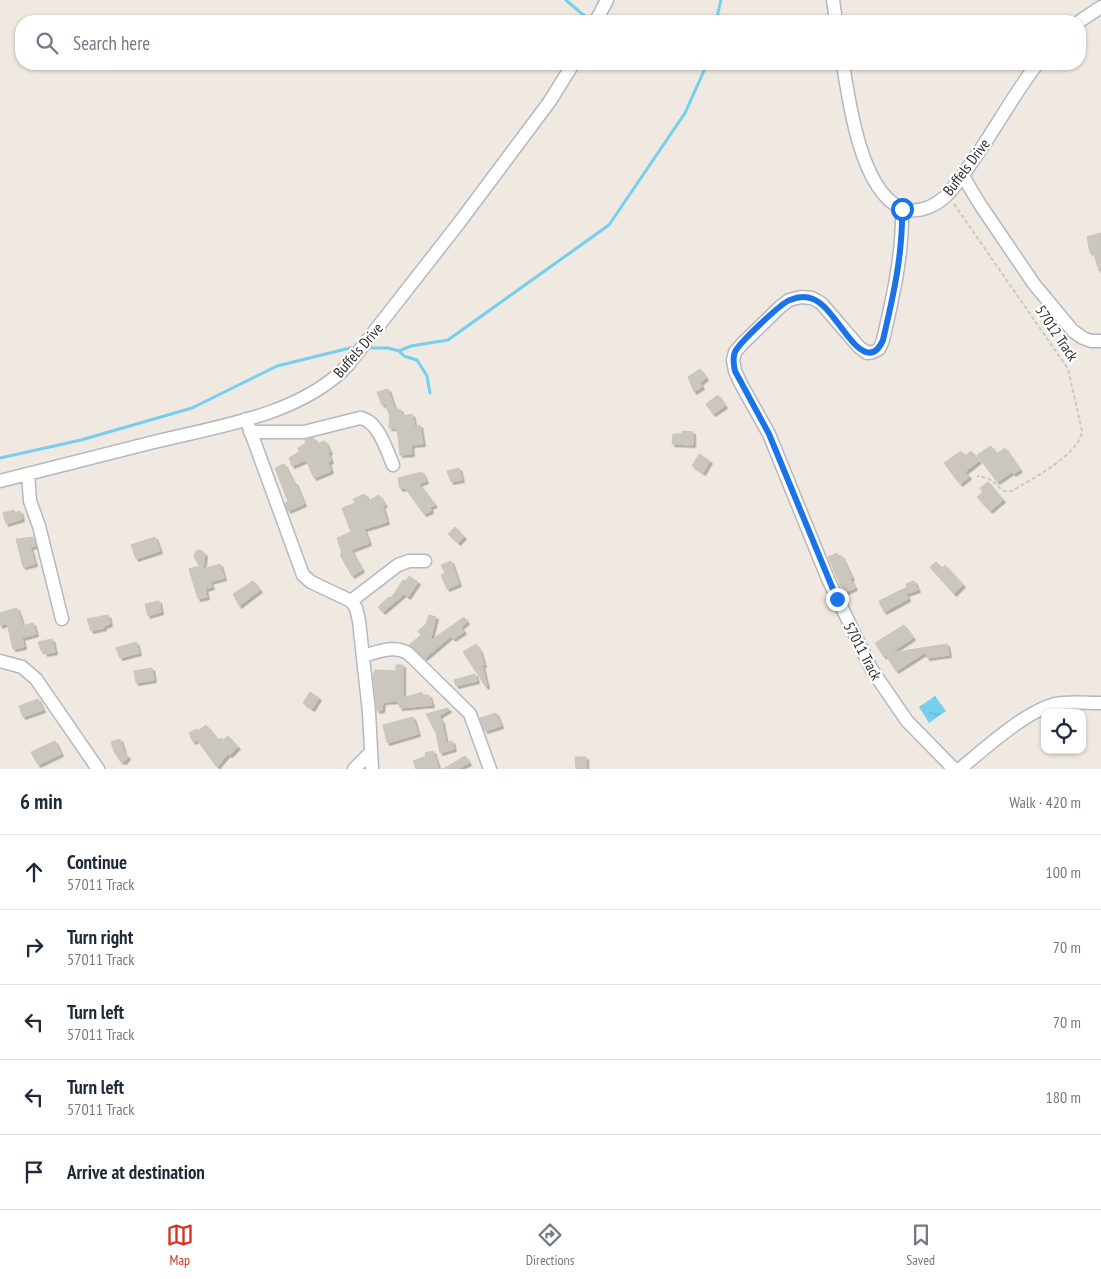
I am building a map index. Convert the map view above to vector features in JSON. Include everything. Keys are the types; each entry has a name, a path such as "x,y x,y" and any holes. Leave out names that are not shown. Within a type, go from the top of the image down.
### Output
{"street":[{"path":"599,15 607,0"},
{"path":"833,0 835,15"},
{"path":"1086,18 1101,7"},
{"name":"Buffels Drive","path":"0,480 246,419 278,409 306,397 337,377 459,223 550,101 569,70"},
{"path":"844,70 858,139 866,164 878,188 889,202 902,209"},
{"name":"Buffels Drive","path":"902,209 916,211 928,208 947,194 963,176 1033,70"},
{"path":"963,176 1034,284 1068,324 1083,338 1101,342"},
{"name":"57011 Track","path":"902,209 903,230 900,259 883,340 879,349 867,353 858,347 821,303 812,298 801,297 789,300 780,307 743,343 733,360 735,371 769,434 828,579 872,670 907,721 954,769"},
{"path":"250,432 304,432 360,418 367,418 383,441 393,465"},
{"path":"246,419 303,575 311,582 351,601 356,608 369,712 372,769"},
{"path":"28,474 30,501 48,561 62,619"},
{"path":"351,601 398,565 409,560 425,561"},
{"path":"363,656 396,649 403,650 409,654 470,714 490,769"},
{"path":"0,661 22,667 36,679 98,769"},
{"path":"960,769 998,737 1040,709 1068,702 1101,703"},
{"path":"354,769 371,752"}],"path":[{"name":"57012 Track","path":"947,194 973,228 1068,368 1082,430 1081,437 1073,450 1012,491 1003,491 994,480 988,477 977,476"}],"water":[{"path":"935,696 946,711 929,723 919,707"}],"building":[{"path":"1101,233 1101,271 1099,271 1093,251 1090,253 1087,237"},
{"path":"700,369 706,378 700,383 702,387 694,392 688,377"},
{"path":"388,389 395,410 400,409 403,416 412,414 415,427 420,425 423,444 411,445 412,454 400,455 397,428 389,428 390,416 385,404 382,405 377,392"},
{"path":"718,395 725,406 713,414 706,404"},
{"path":"682,431 693,432 693,445 672,444 673,434 682,434"},
{"path":"314,438 316,444 325,441 330,452 328,453 331,461 328,462 331,471 314,478 306,460 292,466 289,458 299,452 298,448 306,443 305,440"},
{"path":"991,446 996,454 1005,448 1020,470 1013,474 1012,472 997,482 977,455"},
{"path":"961,451 964,457 971,451 979,461 965,472 969,477 960,484 944,463"},
{"path":"699,454 710,461 703,473 692,466"},
{"path":"284,464 295,482 304,504 288,511 285,503 288,502 275,468"},
{"path":"459,468 462,480 451,482 447,471"},
{"path":"422,472 426,481 419,484 435,505 430,507 431,511 424,514 405,488 400,489 398,478"},
{"path":"988,482 1003,500 990,511 977,497 983,492 980,488"},
{"path":"365,494 368,501 379,495 385,505 382,505 387,522 364,529 369,543 351,550 362,570 352,576 340,555 342,554 337,538 351,532 342,508 355,503 353,499"},
{"path":"14,510 15,513 20,511 22,519 6,524 3,513"},
{"path":"455,527 464,537 458,543 448,534"},
{"path":"33,537 36,546 30,547 35,564 23,567 16,539"},
{"path":"155,537 160,551 136,559 131,545"},
{"path":"199,550 205,554 203,569 220,564 224,578 210,582 212,587 205,589 207,597 198,599 189,569 199,566 194,556 196,551"},
{"path":"837,553 839,557 841,555 855,588 844,593 828,557"},
{"path":"451,561 459,584 447,589 441,575 445,573 441,565"},
{"path":"936,562 942,568 945,565 963,585 954,594 930,567"},
{"path":"409,576 418,582 408,597 404,594 383,612 378,607 389,597 391,598 403,580 406,581"},
{"path":"253,581 260,590 239,606 233,594"},
{"path":"914,581 918,590 906,594 908,599 884,612 879,601 907,587 906,584"},
{"path":"159,601 161,612 148,616 145,604"},
{"path":"17,608 23,626 33,623 36,634 22,638 24,647 13,649 7,623 0,626 0,613"},
{"path":"108,615 110,624 104,626 104,628 91,631 87,619"},
{"path":"429,615 436,617 430,641 464,617 467,622 461,627 464,632 453,639 451,636 425,658 409,645 421,635 418,631 426,624"},
{"path":"904,625 913,638 890,653 947,644 949,655 927,658 926,652 896,671 886,655 884,657 875,643"},
{"path":"52,639 55,652 45,654 44,651 41,651 38,642"},
{"path":"136,642 139,653 120,658 116,648"},
{"path":"476,644 484,665 482,665 486,687 463,652"},
{"path":"396,665 403,665 403,698 422,692 423,696 429,695 432,705 400,708 398,701 383,702 382,710 377,711 373,673 375,670 396,671"},
{"path":"152,668 154,680 136,683 134,671"},
{"path":"475,674 477,681 456,686 454,680"},
{"path":"310,692 319,698 312,709 303,703"},
{"path":"38,699 43,710 23,717 19,706"},
{"path":"448,708 449,710 439,716 446,743 452,741 454,749 440,753 436,733 426,714"},
{"path":"496,713 501,726 485,731 480,718"},
{"path":"413,717 418,734 387,743 383,725"},
{"path":"206,725 218,740 221,738 223,740 228,736 238,747 230,755 228,754 217,767 197,740 193,742 189,733 197,729 198,731"},
{"path":"120,739 124,752 128,757 124,762 120,761 115,754 111,742"},
{"path":"55,741 61,754 38,765 31,752"},
{"path":"433,751 439,769 416,769 413,761 426,756 425,753"},
{"path":"465,756 469,763 458,769 443,769"},
{"path":"575,757 586,757 586,769 576,769"}],"waterway":[{"path":"566,0 583,15"},
{"path":"717,15 721,0"},
{"path":"367,348 388,348 399,351 411,346 448,340 609,225 685,113 704,70"},
{"path":"0,458 81,440 192,408 277,366 356,348"},
{"path":"399,351 404,356 417,360 427,376 430,393"}],"route":[{"path":"837,599 789,487 769,434 741,384 735,371 733,360 743,343 780,307 789,300 801,297 812,298 821,303 858,347 867,353 879,349 883,340 894,293 900,259 903,230 902,209"}]}
